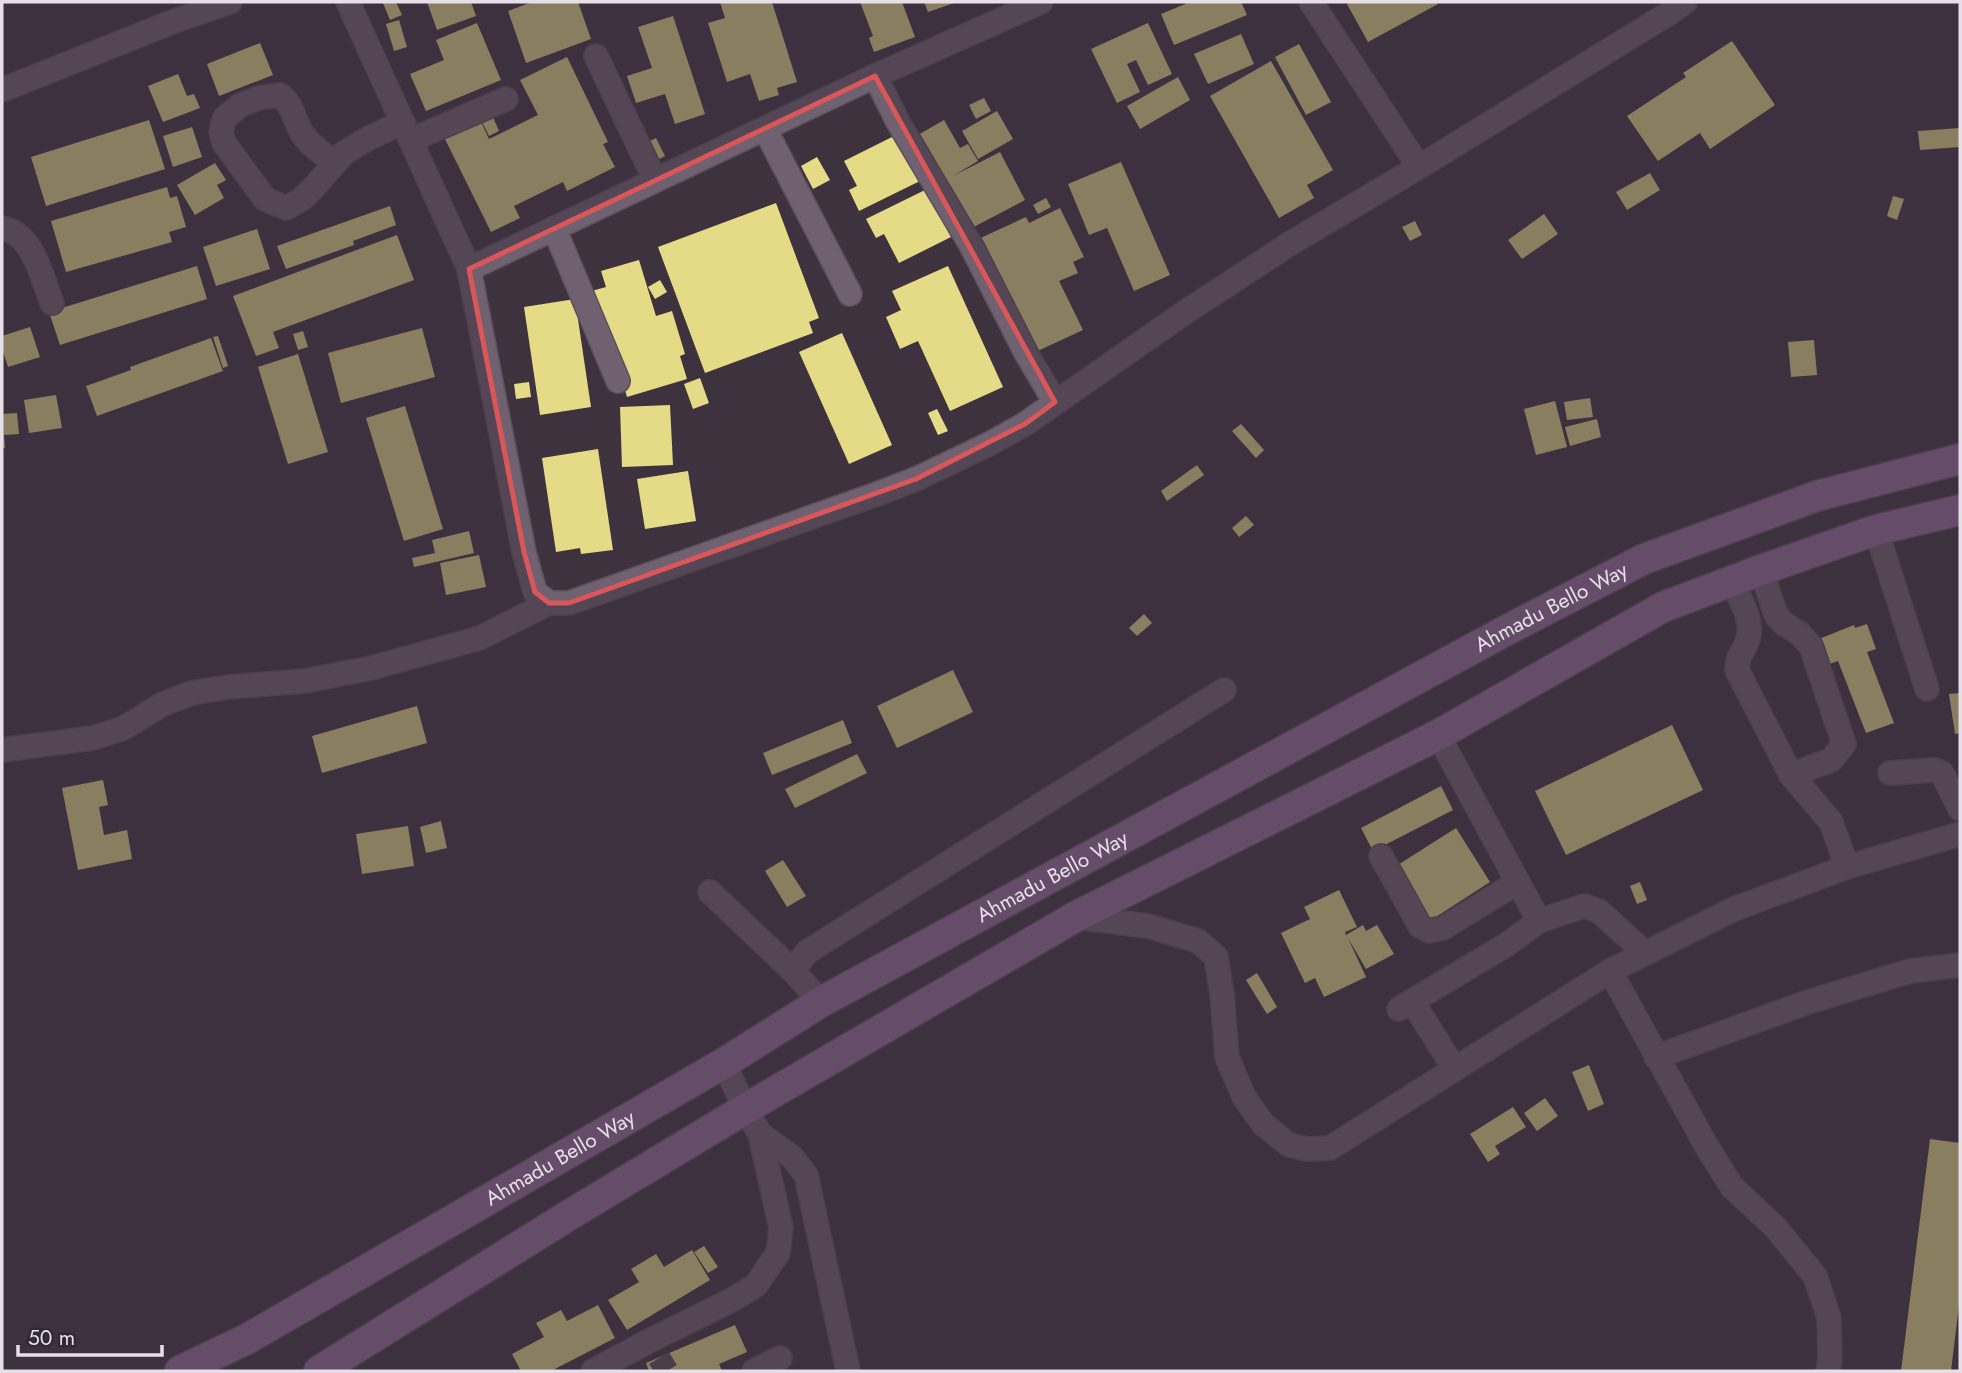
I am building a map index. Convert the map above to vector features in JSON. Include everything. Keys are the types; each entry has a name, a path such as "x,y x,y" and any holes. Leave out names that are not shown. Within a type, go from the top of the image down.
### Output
{"main road":[{"name":"Ahmadu Bello Way","path":"180,1371 247,1339 724,1063 821,1002 1494,637 1644,559 1817,496 1960,459"},
{"path":"319,1371 571,1214 752,1122 1075,917 1438,735 1663,607 1876,530 1960,510"}],"street":[{"path":"2,90 229,2"},
{"path":"348,2 469,269 524,552 535,592 549,603"},
{"path":"1311,2 1419,167"},
{"path":"2,750 93,738 124,728 163,704 192,693 228,687 305,681 371,668 468,642 549,603 569,603 916,479 1025,424 1291,243 1685,2"},
{"path":"469,269 1029,4"},
{"path":"596,56 655,180"},
{"path":"875,76 898,122 972,247 1026,353 1055,402"},
{"path":"334,162 303,136 289,102 280,95 259,98 240,105 225,119 221,132 223,143 265,199 286,208 302,199 334,162 360,143 506,99"},
{"path":"765,129 850,293"},
{"path":"554,228 618,381"},
{"path":"2,229 8,229 26,243 52,303"},
{"path":"1876,530 1927,689"},
{"path":"1761,570 1776,615 1811,646 1844,744 1831,760 1791,775"},
{"path":"1732,581 1750,624 1748,639 1737,658 1737,670 1791,775 1831,822 1847,867"},
{"path":"793,971 807,953 1224,690"},
{"path":"1438,735 1539,921"},
{"path":"1890,773 1935,770 1942,773 1960,809"},
{"path":"1075,917 1148,926 1198,941 1216,957 1227,1057 1244,1097 1263,1124 1289,1145 1307,1149 1330,1148 1610,971 1645,953 1734,909 1847,867 1960,834"},
{"path":"1381,856 1420,926 1429,931 1443,928 1518,882"},
{"path":"710,892 793,971 821,1002"},
{"path":"1454,1068 1406,1005 1506,945 1539,921 1584,906 1599,911 1645,953"},
{"path":"1656,1057 1840,992 1910,971 1960,965"},
{"path":"1610,971 1656,1057 1732,1187 1775,1227 1815,1276 1829,1318 1828,1371"},
{"path":"593,1371 654,1349 732,1300 755,1285 778,1253 781,1228 752,1122 724,1063"},
{"path":"752,1122 792,1157 806,1175 848,1371"},
{"path":"754,1371 780,1358"}],"highlighted area":[{"path":"875,76 1055,402 1025,424 916,479 569,603 549,603 535,592 524,552 469,269"}],"building":[{"path":"396,2 402,15 390,20 383,3"},
{"path":"427,2 471,2 476,16 437,30"},
{"path":"532,2 578,2 591,39 526,63 508,11"},
{"path":"720,2 772,2 797,82 777,88 779,95 759,101 750,74 727,82 708,23 725,18"},
{"path":"860,2 902,2 915,37 874,52 869,38 873,36"},
{"path":"924,2 957,2 928,12"},
{"path":"1190,2 1241,2 1247,15 1174,45 1161,14"},
{"path":"1347,4 1438,4 1368,42"},
{"path":"673,16 705,114 675,124 665,94 636,103 627,76 652,68 638,27"},
{"path":"399,20 407,47 394,51 386,24"},
{"path":"477,23 501,80 426,111 410,74 444,60 436,40"},
{"path":"1148,23 1172,74 1148,85 1136,60 1127,64 1140,92 1117,103 1091,49"},
{"path":"1241,34 1254,64 1208,84 1194,54"},
{"path":"1732,41 1775,105 1710,149 1700,133 1658,161 1627,116 1686,77 1683,73"},
{"path":"260,43 273,75 219,96 207,64"},
{"path":"1299,44 1331,102 1306,115 1275,57"},
{"path":"567,57 608,142 603,144 615,167 567,191 563,182 514,206 520,218 491,232 445,139 481,122 489,139 538,115 520,80"},
{"path":"1271,61 1333,170 1307,185 1314,198 1279,218 1210,96"},
{"path":"178,74 187,96 194,94 200,108 163,122 148,86"},
{"path":"1178,77 1190,100 1140,129 1127,106"},
{"path":"984,98 991,111 976,119 969,105"},
{"path":"997,111 1013,139 978,159 962,131"},
{"path":"493,117 499,131 489,136 482,122"},
{"path":"149,120 165,169 46,206 31,157"},
{"path":"944,120 960,148 968,144 978,161 953,176 1000,152 1025,200 968,230 918,135"},
{"path":"192,127 202,157 173,167 163,136"},
{"path":"1960,128 1960,147 1920,150 1918,131"},
{"path":"896,135 920,181 859,211 849,190 857,186 844,161"},
{"path":"656,138 665,156 651,163 642,145"},
{"path":"817,157 830,180 813,189 801,166"},
{"path":"1121,162 1170,275 1134,291 1107,228 1089,235 1068,184"},
{"path":"215,163 226,180 217,185 224,198 195,215 177,185"},
{"path":"1650,173 1660,190 1627,210 1616,192"},
{"path":"167,187 170,198 177,196 186,227 169,232 172,242 66,272 51,221"},
{"path":"927,189 951,237 899,263 884,234 876,238 866,219"},
{"path":"1893,196 1904,199 1897,220 1887,216"},
{"path":"1046,198 1051,207 1038,214 1033,205"},
{"path":"776,203 819,318 809,322 813,333 705,373 658,247"},
{"path":"390,206 396,225 353,241 354,245 286,269 277,246"},
{"path":"1060,208 1084,257 1073,262 1078,273 1059,281 1083,330 1029,355 974,241 1026,217 1029,223"},
{"path":"1544,214 1558,234 1522,259 1508,240"},
{"path":"1415,221 1422,235 1410,241 1402,227"},
{"path":"257,229 270,269 216,286 203,247"},
{"path":"397,235 414,280 273,332 279,348 256,356 233,296"},
{"path":"639,260 656,316 672,311 685,354 680,356 687,379 627,397 611,343 588,292 606,287 601,271"},
{"path":"197,266 207,299 60,345 49,312"},
{"path":"948,266 1003,387 950,411 918,341 900,349 886,317 901,310 892,291"},
{"path":"660,280 667,292 655,299 648,287"},
{"path":"575,299 591,407 540,415 524,307"},
{"path":"30,327 40,357 8,367 2,348 2,336"},
{"path":"422,328 435,377 341,403 328,353"},
{"path":"303,331 308,347 298,350 293,334"},
{"path":"842,333 892,445 849,464 799,352"},
{"path":"218,336 228,366 223,368 213,337"},
{"path":"211,338 223,371 97,416 86,386"},
{"path":"1814,340 1817,375 1791,377 1788,342"},
{"path":"298,354 328,452 288,464 258,367"},
{"path":"700,378 709,403 693,409 684,384"},
{"path":"529,382 531,397 516,399 514,384"},
{"path":"56,395 62,428 29,433 24,400"},
{"path":"1590,398 1593,417 1567,420 1564,402"},
{"path":"1555,401 1567,447 1536,455 1524,409"},
{"path":"670,405 673,465 622,467 620,407"},
{"path":"405,406 443,529 404,541 366,418"},
{"path":"937,409 948,431 938,435 928,413"},
{"path":"17,413 19,434 4,435 5,448 2,449 2,414"},
{"path":"1597,419 1601,437 1570,446 1565,427"},
{"path":"1241,424 1264,450 1256,458 1232,431"},
{"path":"598,449 613,550 581,554 580,548 556,552 542,458"},
{"path":"1197,465 1204,475 1167,501 1161,491"},
{"path":"688,471 696,521 645,529 637,479"},
{"path":"1246,516 1254,525 1239,537 1232,528"},
{"path":"469,531 474,553 414,567 412,558 435,553 432,540"},
{"path":"479,555 486,587 446,595 440,563"},
{"path":"1144,614 1152,623 1137,636 1129,628"},
{"path":"1867,624 1876,649 1867,652 1894,723 1866,733 1838,661 1824,666 1814,641 1854,625 1855,628"},
{"path":"953,670 973,712 897,748 877,706"},
{"path":"1960,693 1960,733 1955,734 1949,694"},
{"path":"417,706 427,743 322,773 312,736"},
{"path":"843,720 852,743 772,775 763,753"},
{"path":"1672,725 1703,790 1566,855 1535,791"},
{"path":"857,754 867,773 795,808 785,789"},
{"path":"103,780 108,805 99,807 104,835 127,830 132,859 78,870 62,788"},
{"path":"1441,786 1453,810 1373,851 1361,828"},
{"path":"441,821 447,848 426,853 420,827"},
{"path":"408,826 414,866 362,874 356,834"},
{"path":"1456,828 1490,882 1428,922 1393,868"},
{"path":"783,860 806,896 787,907 765,871"},
{"path":"1640,882 1647,900 1637,904 1630,886"},
{"path":"1339,890 1357,927 1345,932 1346,935 1363,925 1366,931 1377,925 1394,954 1366,969 1348,938 1366,977 1324,997 1315,978 1305,983 1281,933 1310,919 1304,907"},
{"path":"1257,973 1277,1007 1267,1014 1246,980"},
{"path":"1589,1065 1604,1104 1588,1111 1572,1072"},
{"path":"1545,1098 1558,1116 1537,1131 1524,1113"},
{"path":"1513,1107 1526,1127 1495,1146 1500,1154 1488,1162 1470,1134"},
{"path":"1930,1139 1960,1143 1960,1297 1951,1371 1901,1371"},
{"path":"704,1246 718,1267 708,1273 694,1252"},
{"path":"692,1250 710,1280 627,1330 608,1300 639,1282 631,1269 656,1254 664,1267"},
{"path":"598,1305 615,1338 551,1371 521,1371 512,1354 544,1337 536,1323 561,1310 567,1321"},
{"path":"735,1325 747,1352 719,1364 722,1371 649,1371 646,1363"}],"tunnel":[{"path":"659,1358 667,1371"}]}
